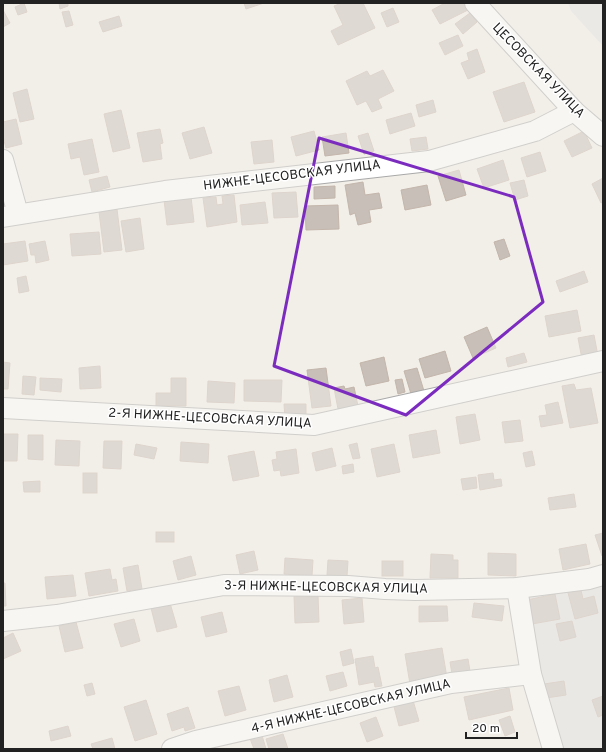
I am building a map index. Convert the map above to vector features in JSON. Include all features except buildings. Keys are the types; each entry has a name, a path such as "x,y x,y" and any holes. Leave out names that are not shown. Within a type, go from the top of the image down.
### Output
{"street":[{"name":"ЦЕСОВСКАЯ УЛИЦА","path":"475,3 574,110 603,136"},
{"name":"НИЖНЕ-ЦЕСОВСКАЯ УЛИЦА","path":"11,215 165,191 429,161 535,131 574,110"},
{"path":"3,160 11,215"},
{"name":"2-Я НИЖНЕ-ЦЕСОВСКАЯ УЛИЦА","path":"3,408 314,425 603,361"},
{"name":"3-Я НИЖНЕ-ЦЕСОВСКАЯ УЛИЦА","path":"3,621 57,615 224,585 348,586 415,590 517,588 589,579 603,575"},
{"path":"517,588 531,674 553,749"},
{"name":"4-Я НИЖНЕ-ЦЕСОВСКАЯ УЛИЦА","path":"172,749 196,742 450,683 531,674"}],"highlighted area":[{"path":"319,138 514,197 543,302 406,415 274,366"}],"shaded area":[{"path":"568,3 603,3 603,46 571,11"},
{"path":"603,578 603,749 558,749 522,593"}]}
